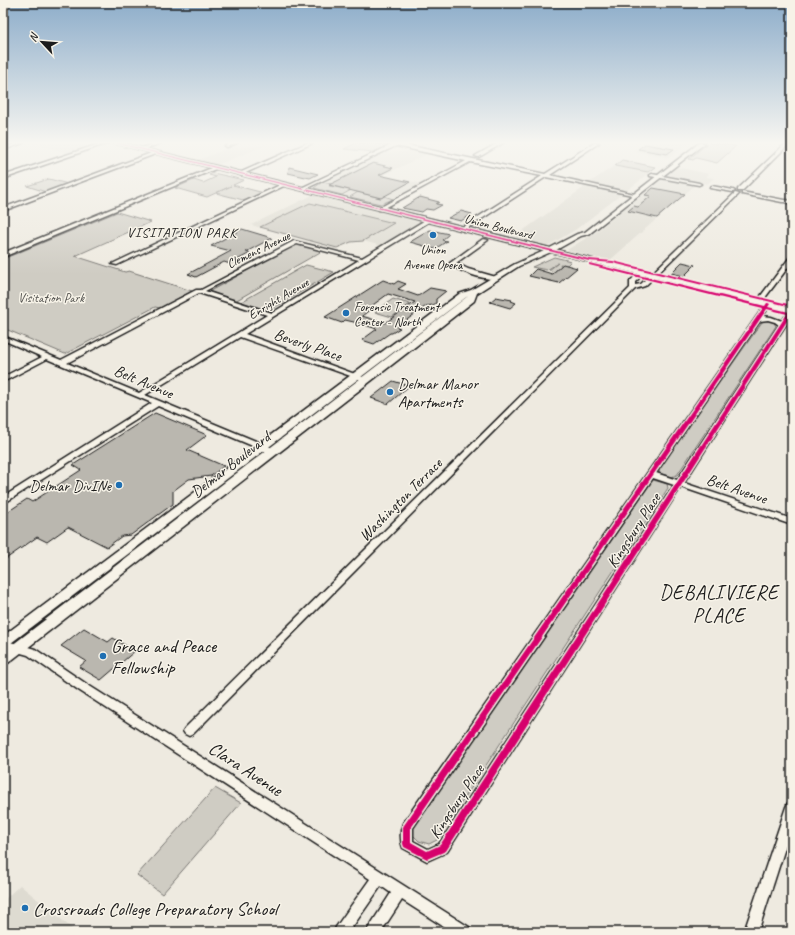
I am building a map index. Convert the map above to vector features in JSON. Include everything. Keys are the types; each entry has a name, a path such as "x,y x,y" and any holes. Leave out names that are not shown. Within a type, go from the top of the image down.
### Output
{"main road":[{"name":"Union Boulevard","path":"291,187 792,310"},
{"name":"Delmar Boulevard","path":"579,235 579,231 637,187"},
{"name":"Delmar Boulevard","path":"3,644 262,447 471,299 474,292 494,278 517,265 551,250 579,235 587,233 648,187"},
{"name":"Delmar Boulevard","path":"3,659 272,451 361,378"}],"street":[{"path":"3,210 66,187"},
{"path":"3,255 170,187"},
{"path":"115,264 281,187"},
{"path":"301,189 306,187"},
{"path":"381,208 421,187"},
{"path":"463,229 529,187"},
{"path":"598,187 637,195"},
{"path":"712,187 792,203"},
{"path":"642,273 632,282 633,288 643,285 653,276 743,187"},
{"name":"Enright Avenue","path":"140,395 429,220"},
{"path":"485,240 453,263 460,269 494,278"},
{"name":"Clemens Avenue","path":"62,362 296,242 364,260"},
{"name":"Kingsbury Place","path":"792,258 764,303 758,319 407,827 407,844 427,855 443,848 792,310"},
{"name":"Washington Terrace","path":"189,731 633,288"},
{"path":"204,290 273,315"},
{"path":"758,319 769,318 782,324"},
{"name":"Beverly Place","path":"240,335 361,378"},
{"name":"Belt Avenue","path":"3,338 272,451"},
{"path":"3,380 48,356"},
{"path":"3,500 158,403"},
{"name":"Belt Avenue","path":"650,474 792,522"},
{"name":"Clara Avenue","path":"3,644 31,652 84,688 239,786 464,932"},
{"path":"750,932 792,807"},
{"path":"341,932 379,878"},
{"path":"373,932 400,891"}],"shaded area":[{"path":"311,187 417,187 375,210 421,222 382,246 363,241 351,242 335,249 251,225 321,191"},
{"path":"585,187 622,194 575,230 549,245 542,245 514,237"},
{"path":"606,187 632,187 626,191"},
{"path":"652,187 693,187 609,261 567,250 596,232"},
{"name":"Crossroads College Preparatory School","path":"20,885 76,932 3,932 3,901"}],"green space":[{"path":"29,187 61,187 46,192"},
{"path":"178,187 230,187 207,197 175,188"},
{"path":"230,187 239,187 264,193 247,201 216,193"},
{"path":"316,187 332,187 351,190 342,195 314,188"},
{"path":"358,192 380,198 384,196 393,199 381,204 350,197"},
{"path":"310,203 394,223 363,241 351,242 337,248 260,227"},
{"name":"Visitation Park","path":"117,212 151,222 75,256 192,291 160,308 155,307 65,354 3,328 3,259"},
{"path":"299,244 322,251 235,301 210,291 295,245"},
{"path":"554,257 571,261 567,265 560,264 561,266 554,272 549,270 558,263 547,270 532,267"},
{"path":"306,265 334,272 269,311 241,302"},
{"path":"393,299 410,304 392,317 375,312"},
{"path":"765,320 773,321 776,326 677,475 671,477 659,473 660,467 762,322"},
{"path":"653,480 667,484 668,488 437,840 429,844 419,841 413,835 413,828"},
{"path":"215,788 241,803 162,894 137,875"}],"building":[{"path":"336,187 402,187 381,198"},
{"path":"653,188 685,194 657,218 628,211 634,206 638,207 651,196 645,195"},
{"path":"420,197 439,202 436,204 442,205 433,210 426,209 422,212 402,208"},
{"path":"461,211 472,214 461,221 448,218"},
{"path":"242,229 272,238 246,252 250,253 230,264 224,262 196,277 188,274 231,251 211,246"},
{"path":"430,230 449,234 442,240 447,241 435,249 410,242"},
{"path":"682,262 695,265 684,276 671,273"},
{"path":"563,264 577,268 559,283 529,276 536,269 552,274"},
{"name":"Forensic Treatment Center - North","path":"383,280 394,284 398,281 406,284 398,289 418,296 430,288 446,291 436,299 436,303 426,306 397,327 400,328 374,344 362,340 377,329 345,320 342,323 325,317","holes":["388,294 415,302 385,323 362,316 372,308 370,307"]},
{"path":"496,297 512,300 511,301 516,303 510,308 490,302"},
{"name":"Delmar Manor Apartments","path":"393,381 409,386 388,404 371,398"},
{"name":"Delmar DivINe","path":"155,413 207,435 187,450 224,466 211,476 189,479 173,491 173,504 131,535 122,536 107,547 68,527 47,542 37,537 3,561 3,515 27,499 32,502 81,470 73,465"},
{"name":"Grace and Peace Fellowship","path":"84,628 108,642 113,638 135,651 101,680 79,667 86,661 61,646"}],"cycle path":[{"path":"292,187 589,260 613,262 792,306"},
{"path":"590,264 792,314"},
{"path":"768,304 407,827 407,844 427,855 443,848 792,310"}],"place":[{"name":"Union Avenue Opera","path":"433,235"},
{"name":"Forensic Treatment Center - North","path":"346,313"},
{"name":"Delmar Manor Apartments","path":"390,392"},
{"name":"Delmar DivINe","path":"119,485"},
{"name":"Grace and Peace Fellowship","path":"103,656"},
{"name":"Crossroads College Preparatory School","path":"25,908"}],"district":[{"name":"VISITATION PARK","path":"182,232"},
{"name":"DEBALIVIERE PLACE","path":"719,604"}]}
